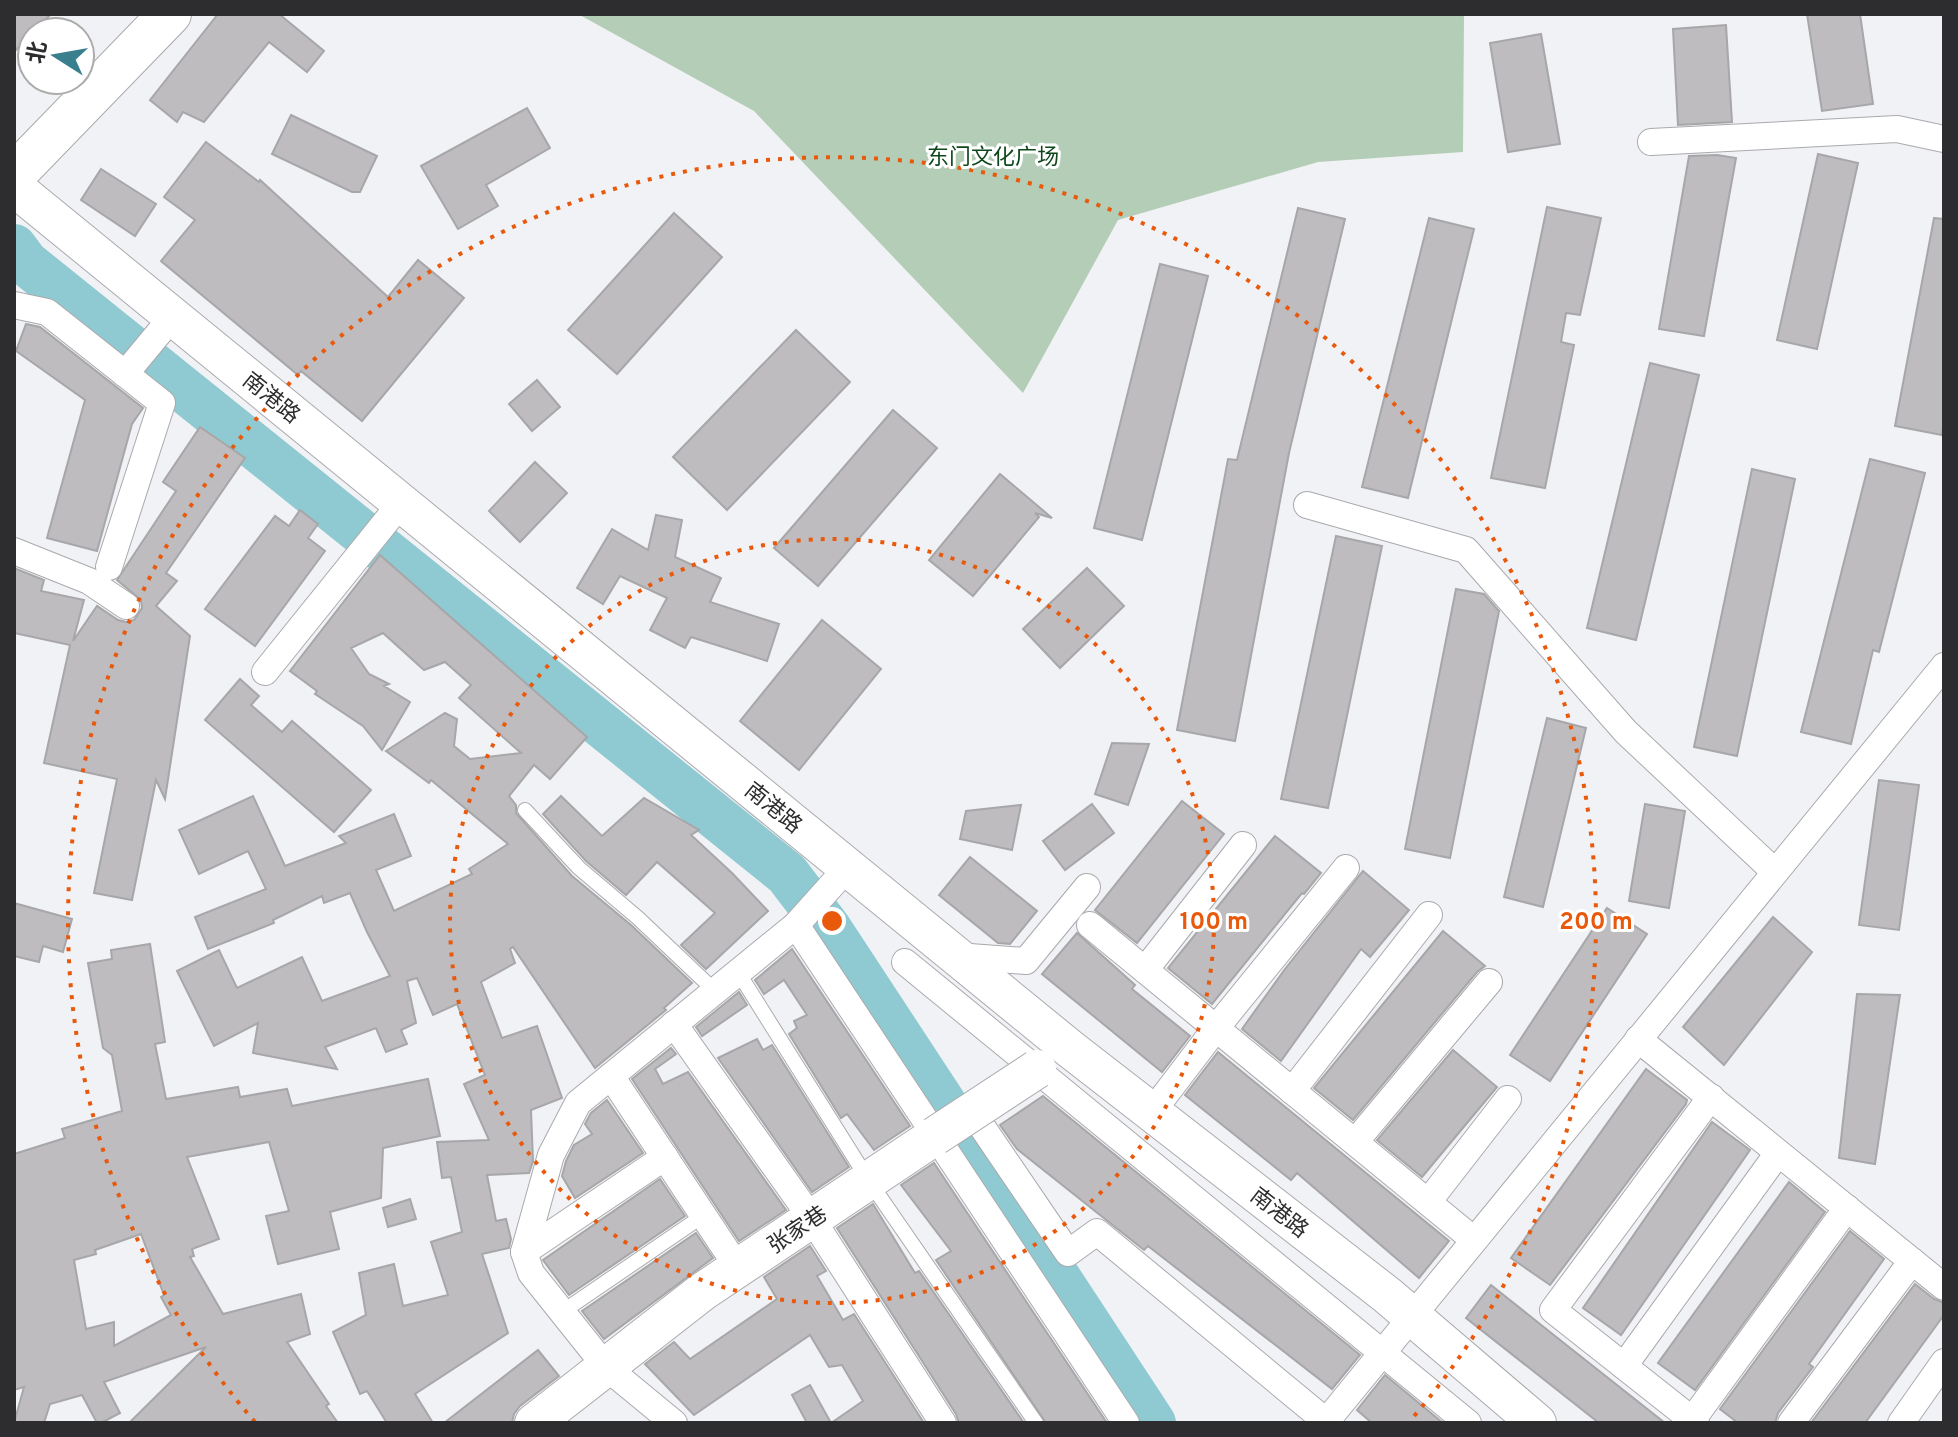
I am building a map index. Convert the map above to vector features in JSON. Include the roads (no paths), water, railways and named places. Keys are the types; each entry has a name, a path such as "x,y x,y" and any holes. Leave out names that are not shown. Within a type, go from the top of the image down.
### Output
{"main road":[{"path":"14,175 170,14"}],"street":[{"path":"1651,142 1897,129 1944,139"},
{"name":"南港路","path":"14,187 1069,1048 1412,1316 1537,1423"},
{"path":"14,305 47,312 162,403 109,567"},
{"path":"125,374 172,317"},
{"path":"265,672 401,504"},
{"path":"1307,505 1466,550 1626,732 1775,872"},
{"path":"14,551 89,581 126,606"},
{"path":"972,1112 1068,1253 1097,1232 1327,1423 1944,666"},
{"path":"1145,970 1243,845"},
{"path":"674,1423 606,1367 531,1273 524,1252 551,1155 578,1103 796,925 847,868"},
{"path":"1152,1112 1346,868"},
{"path":"956,956 1026,961 1087,887"},
{"path":"1292,1091 1429,915"},
{"path":"796,925 1126,1423"},
{"path":"1090,925 1474,1240"},
{"path":"905,962 1468,1423"},
{"path":"1355,1142 1489,982"},
{"path":"674,1024 812,1219 943,1423"},
{"path":"1638,1039 1944,1287"},
{"name":"张家巷","path":"534,1423 702,1292 1069,1048"},
{"path":"611,1076 738,1268"},
{"path":"1711,1097 1553,1310 1693,1422 1847,1208"},
{"path":"1428,1202 1508,1099"},
{"path":"1624,1366 1778,1153"},
{"path":"524,1252 665,1157"},
{"path":"1791,1423 1912,1261"},
{"path":"1901,1423 1944,1362"}],"lane":[{"path":"525,810 579,868 638,918 715,991"},
{"path":"738,972 869,1181 1036,1423"},
{"path":"562,1312 704,1215"}],"waterway":[{"path":"14,247 26,263 787,874 829,929 1153,1423"}],"park label":[{"name":"东门文化广场","path":"993,156"}]}
